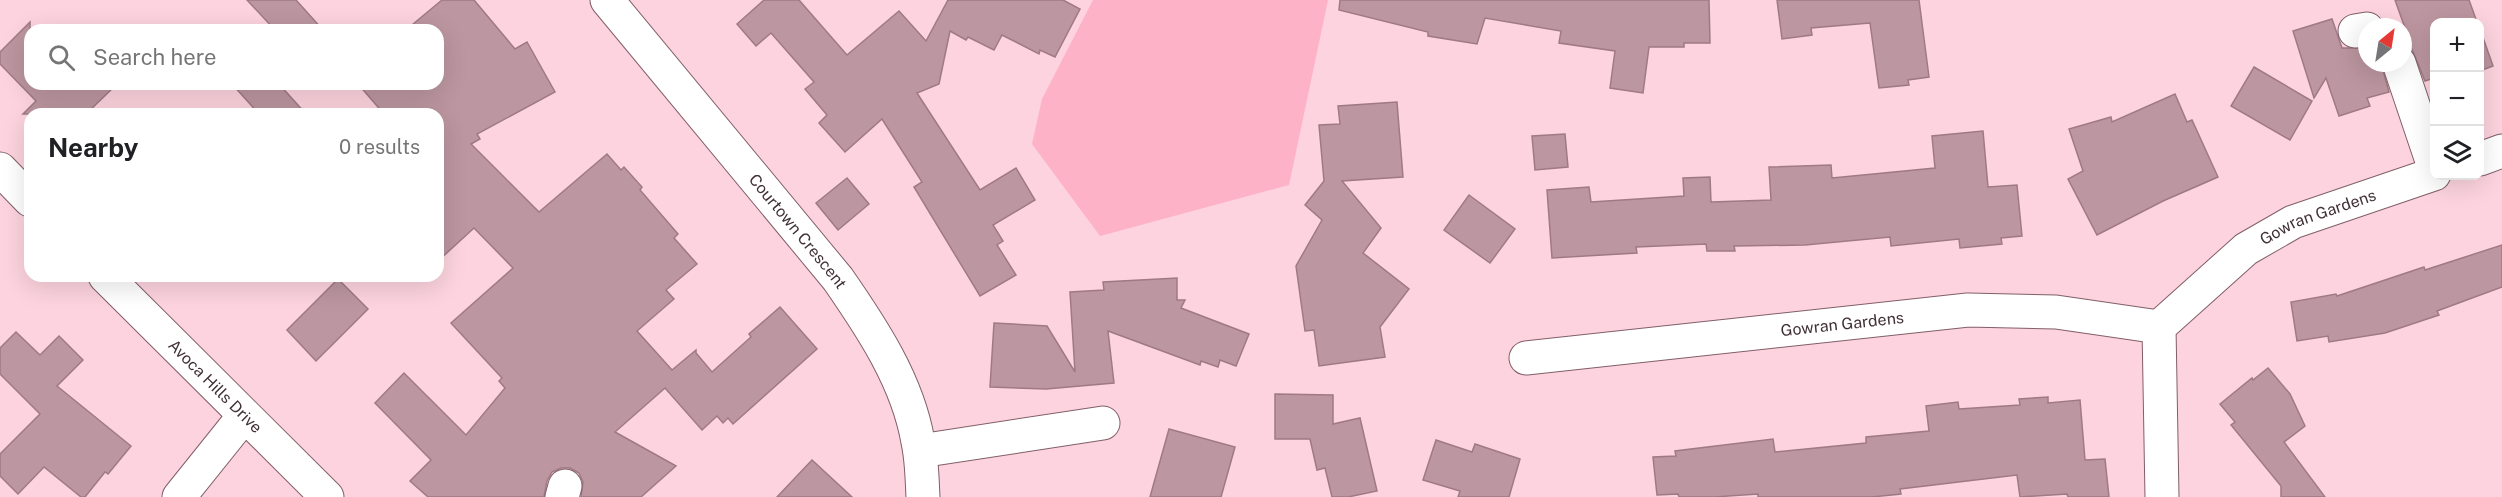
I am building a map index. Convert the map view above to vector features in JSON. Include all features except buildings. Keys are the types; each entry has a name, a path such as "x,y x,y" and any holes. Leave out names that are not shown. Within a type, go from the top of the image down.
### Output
{"street":[{"name":"Courtown Crescent","path":"607,0 838,279 872,328 912,415 920,451 923,497"},
{"path":"2402,72 2430,155"},
{"path":"2484,158 2502,151"},
{"path":"0,169 24,194"},
{"name":"Gowran Gardens","path":"1526,358 1968,309 2056,312 2159,327 2246,249 2293,222 2430,175"},
{"name":"Avoca Hills Drive","path":"111,282 327,497"},
{"path":"2159,327 2162,497"},
{"path":"179,497 244,416"},
{"path":"920,451 1103,423"}],"shaded area":[{"path":"1093,0 1328,0 1289,185 1100,236 1032,144 1042,99"}]}
